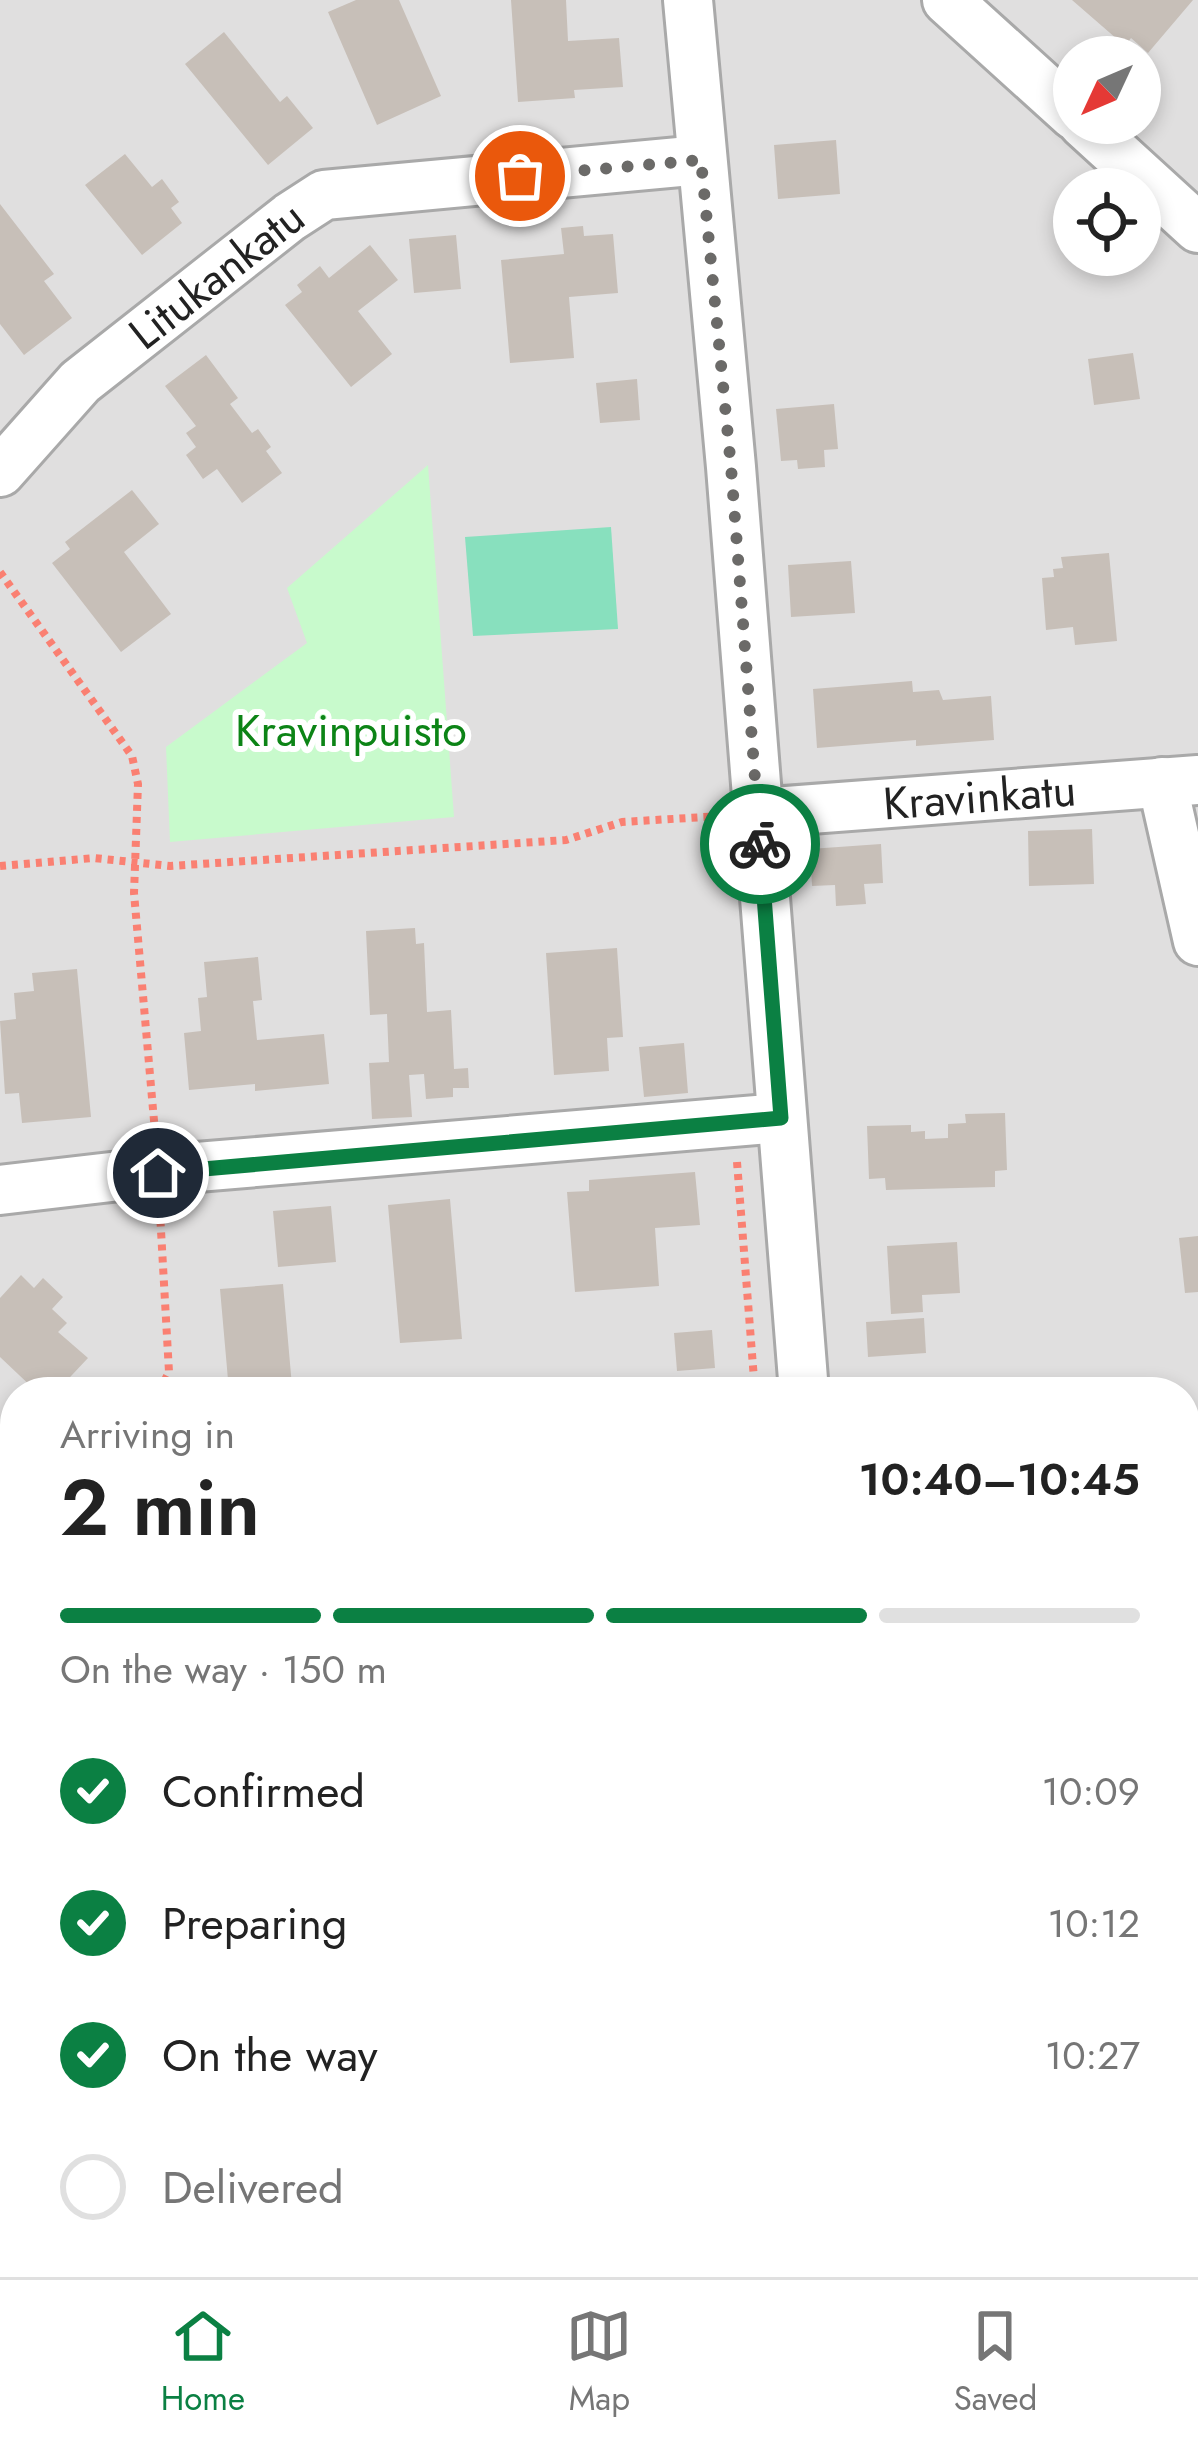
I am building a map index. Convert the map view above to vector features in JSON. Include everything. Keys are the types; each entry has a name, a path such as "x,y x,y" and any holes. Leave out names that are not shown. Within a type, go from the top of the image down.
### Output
{"street":[{"path":"688,0 731,467 803,1377"},
{"path":"947,0 1053,96"},
{"path":"1106,144 1198,227"},
{"name":"Litukankatu","path":"0,472 80,382 323,195 701,160"},
{"path":"1180,781 1198,941"},
{"name":"Kravinkatu","path":"758,813 1180,781"},
{"path":"0,1190 781,1118"}],"path":[{"path":"0,572 132,756 138,784 134,893 158,1173 166,1377"},
{"path":"0,866 94,858 170,866 566,840 622,822 758,813"}],"shaded area":[{"path":"0,0 920,0 1053,120 1053,144 1080,144 1107,168 1053,168 1053,276 1161,276 1161,217 1198,250 1198,1377 0,1377"},
{"path":"971,0 1198,0 1198,209 1161,175 1161,168 1154,168 1128,144 1161,144 1161,36 1053,36 1053,76"}],"green space":[{"name":"Kravinpuisto","path":"428,465 454,817 170,842 166,747 307,643 287,588"},
{"path":"611,527 618,629 473,636 465,537"}],"building":[{"path":"356,0 399,0 441,96 377,125 328,12"},
{"path":"511,0 566,0 568,41 619,38 623,87 574,90 575,98 518,102"},
{"path":"1072,0 1193,0 1161,38 1113,36"},
{"path":"224,32 280,102 287,96 313,128 268,165 185,64"},
{"path":"836,140 840,194 778,199 774,145"},
{"path":"125,154 152,187 162,179 179,202 171,208 182,223 142,255 85,185"},
{"path":"0,204 54,274 44,281 72,318 24,355 0,324"},
{"path":"583,226 584,236 613,234 618,293 569,297 574,358 510,363 501,260 564,254 561,228"},
{"path":"456,235 461,289 414,293 409,239"},
{"path":"370,245 398,280 358,311 392,354 351,387 285,305 302,292 297,285 320,266 329,278"},
{"path":"1133,353 1140,399 1094,405 1088,359"},
{"path":"206,355 238,398 230,404 252,433 258,429 282,473 242,503 217,469 203,479 186,455 196,447 186,433 196,426 165,386"},
{"path":"637,379 640,420 600,423 596,383"},
{"path":"834,404 838,449 824,450 825,467 798,469 797,460 781,461 776,409"},
{"path":"132,490 159,524 124,552 171,614 121,652 52,563 70,549 65,542"},
{"path":"1109,553 1117,641 1075,645 1073,627 1046,630 1042,578 1054,577 1053,569 1063,568 1061,557"},
{"path":"851,561 855,613 791,617 788,565"},
{"path":"912,681 913,692 939,690 943,700 991,696 994,740 817,748 813,689"},
{"path":"1092,829 1094,884 1029,886 1028,831"},
{"path":"881,844 883,883 864,884 866,904 836,906 835,885 812,886 810,849"},
{"path":"415,928 416,944 424,943 427,1012 451,1010 454,1069 468,1068 469,1088 453,1088 453,1097 426,1099 424,1074 409,1075 412,1117 372,1119 369,1063 389,1062 387,1014 370,1015 366,931"},
{"path":"617,948 623,1037 607,1038 609,1071 554,1075 546,953"},
{"path":"258,957 262,1000 253,1001 257,1040 324,1034 329,1084 255,1091 255,1084 189,1090 184,1033 201,1031 198,998 207,997 204,962"},
{"path":"77,969 91,1117 22,1123 19,1093 5,1094 0,1021 16,1019 14,993 34,991 32,973"},
{"path":"684,1043 688,1093 644,1097 639,1047"},
{"path":"1005,1113 1007,1170 995,1171 995,1187 886,1190 885,1178 869,1179 867,1126 911,1125 911,1132 925,1131 925,1139 948,1138 948,1124 966,1123 965,1114"},
{"path":"695,1172 700,1225 655,1228 659,1286 575,1292 567,1192 589,1191 589,1180"},
{"path":"450,1199 462,1339 400,1343 388,1205"},
{"path":"331,1206 336,1262 278,1267 273,1211"},
{"path":"1198,1236 1198,1292 1185,1293 1179,1238"},
{"path":"957,1242 960,1293 922,1295 923,1312 891,1314 887,1246"},
{"path":"21,1275 34,1288 43,1278 63,1297 52,1309 67,1323 58,1332 88,1358 70,1377 21,1377 0,1357 0,1298"},
{"path":"283,1284 291,1377 228,1377 220,1289"},
{"path":"924,1318 926,1353 868,1357 866,1322"},
{"path":"712,1330 715,1368 677,1371 674,1333"}],"way so far":[{"path":"520,176 701,160 760,844"}],"route":[{"path":"158,1173 781,1118 760,844"}]}
